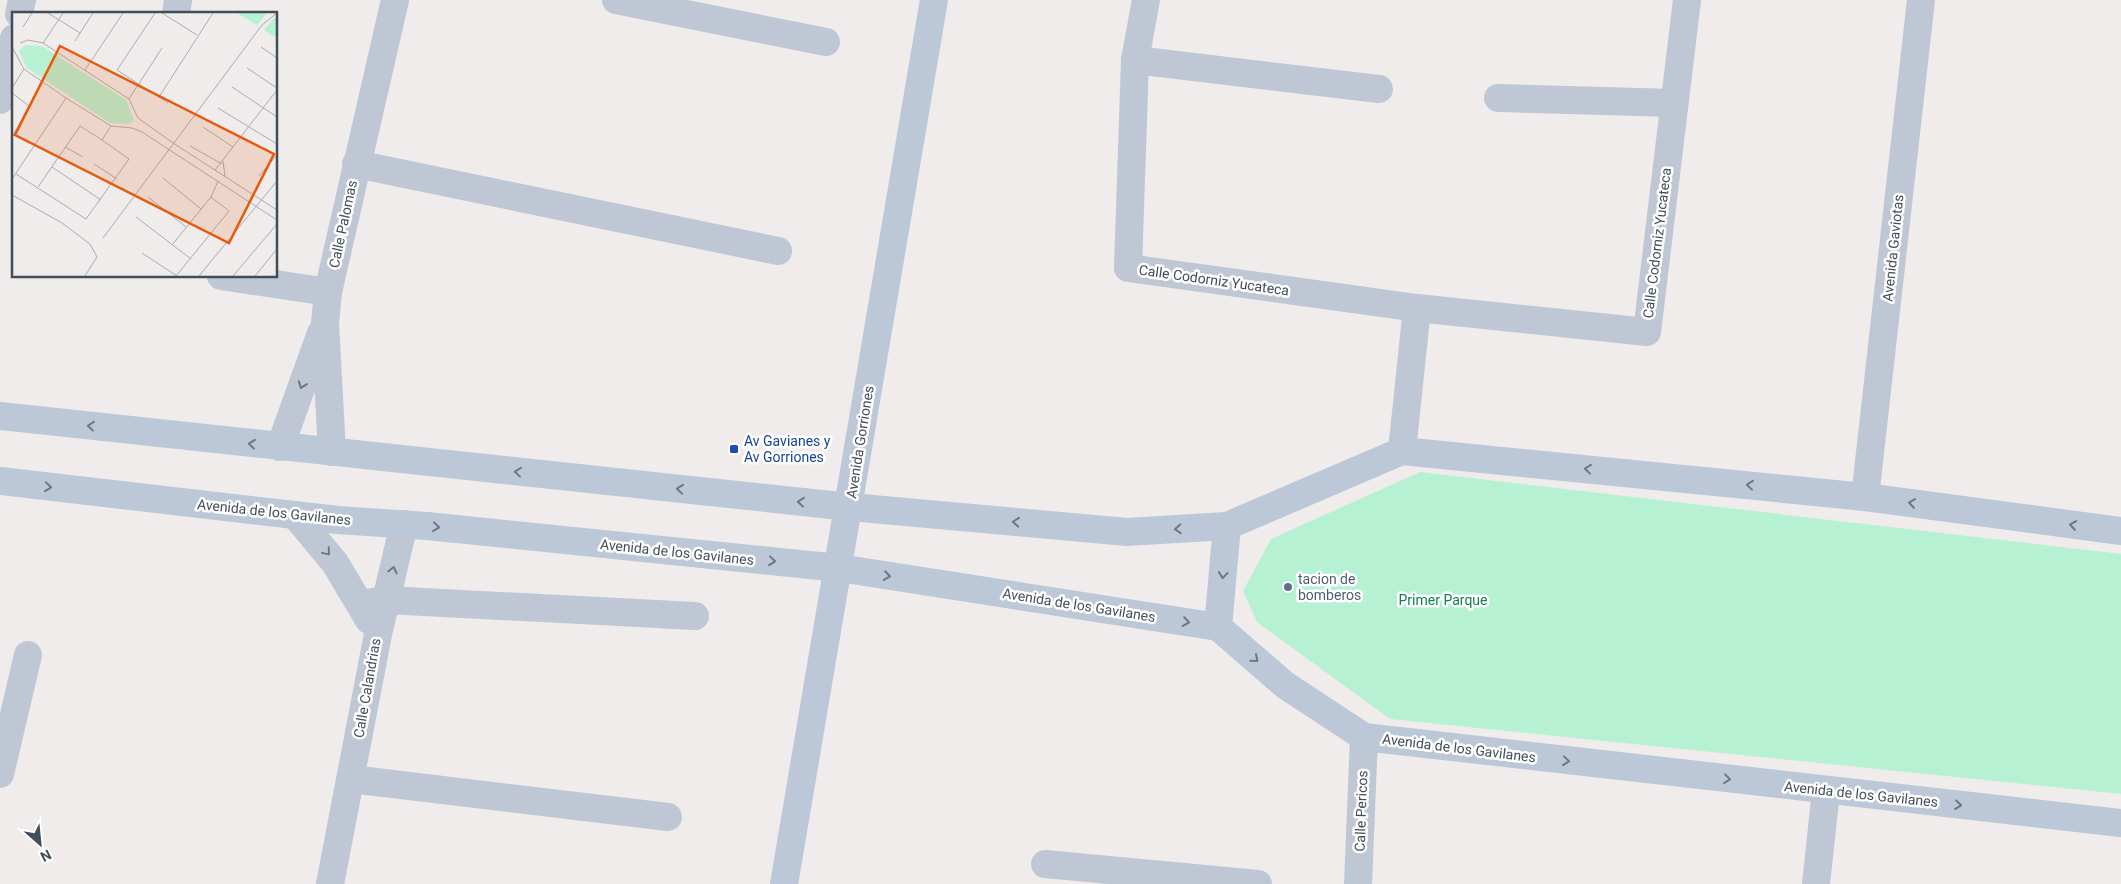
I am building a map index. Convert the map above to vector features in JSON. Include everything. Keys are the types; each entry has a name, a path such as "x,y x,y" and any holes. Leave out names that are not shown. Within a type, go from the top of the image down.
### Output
{"main road":[{"name":"Avenida Gorriones","path":"784,884 850,507 934,0"},
{"path":"0,416 850,507 1127,532 1226,526 1402,451 1865,497 2121,531"},
{"name":"Avenida de los Gavilanes","path":"0,481 296,515 404,524 839,568 1218,627 1285,685 1364,737 1826,791 2121,823"},
{"path":"1218,627 1226,526"}],"street":[{"name":"Calle Palomas","path":"332,452 325,322 328,292 395,0"},
{"path":"616,0 826,42"},
{"name":"Calle Codorniz Yucateca","path":"1146,0 1135,60 1128,268 1417,308 1647,332 1687,0"},
{"name":"Avenida Gaviotas","path":"1865,497 1921,0"},
{"path":"0,100 12,47"},
{"path":"1135,60 1379,88"},
{"path":"1498,98 1674,103"},
{"path":"356,164 778,251"},
{"path":"234,278 328,292"},
{"path":"1402,451 1417,308"},
{"path":"280,447 325,322"},
{"name":"Calle Calandrias","path":"296,515 335,562 378,634 330,884"},
{"path":"378,634 404,524"},
{"path":"360,604 386,600 695,616"},
{"path":"0,774 28,655"},
{"name":"Calle Pericos","path":"1358,884 1364,737"},
{"path":"351,779 668,817"},
{"path":"1816,884 1826,791"},
{"path":"1044,864 1137,878 1258,884"}],"green space":[{"name":"Primer Parque","path":"1420,472 2121,554 2121,794 1390,719 1257,622 1243,591 1271,539"}],"place":[{"name":"Av Gavianes y Av Gorriones","path":"734,449"},
{"name":"tacion de bomberos","path":"1288,587"}]}
